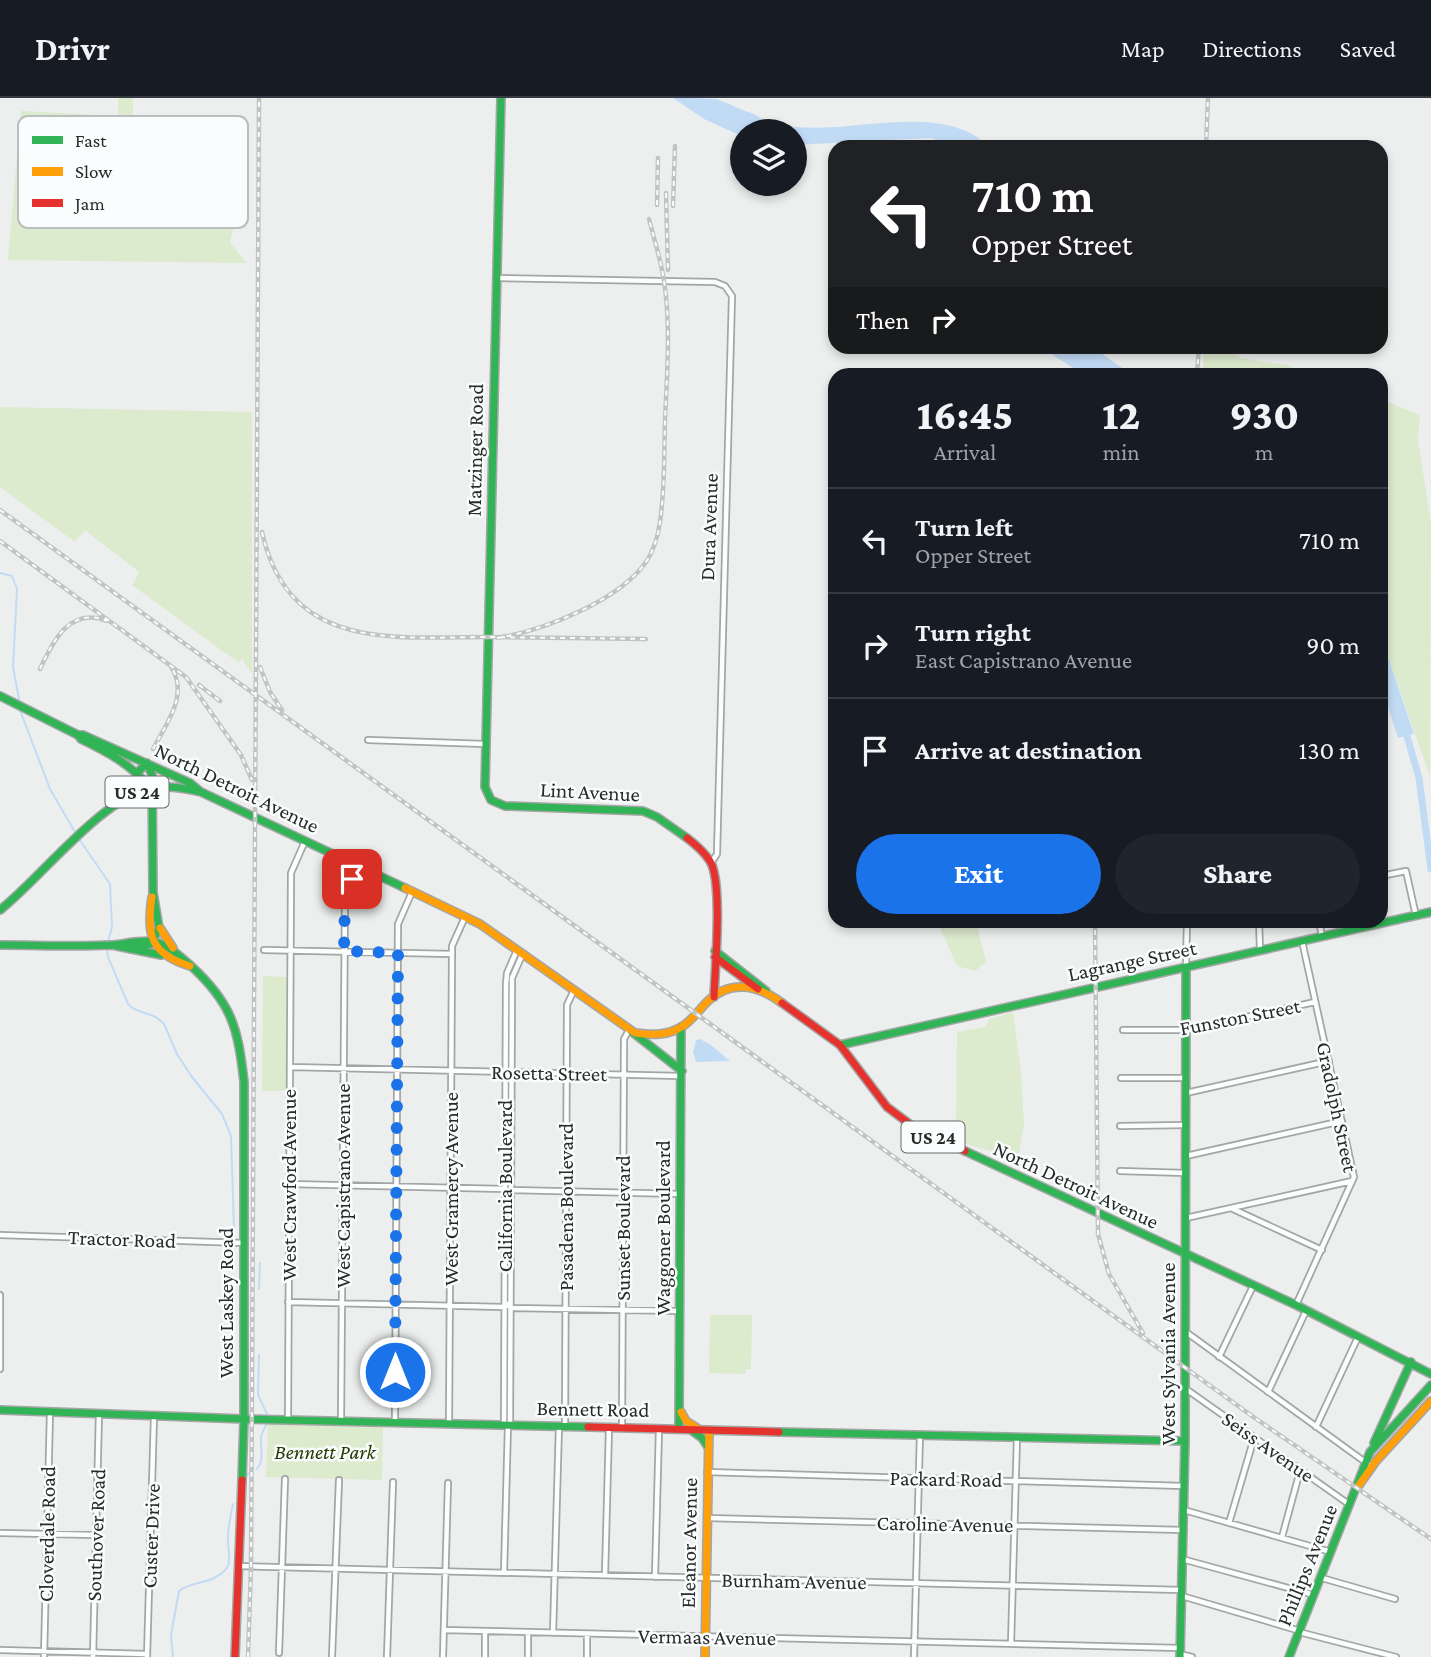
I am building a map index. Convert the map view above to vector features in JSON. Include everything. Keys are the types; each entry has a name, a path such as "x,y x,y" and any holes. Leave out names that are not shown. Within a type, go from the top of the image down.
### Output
{"main road":[{"name":"Matzinger Road","path":"491,800 485,787 485,744 500,98"},
{"name":"North Detroit Avenue","path":"0,696 119,758 138,772 151,789"},
{"name":"North Detroit Avenue","path":"78,735 190,783 201,792 493,931 629,1030 682,1074"},
{"path":"138,772 147,763 152,775 152,942"},
{"name":"US 24","path":"0,910 121,798 151,789 175,786 201,792"},
{"name":"Lint Avenue","path":"491,800 511,807 643,811 657,817 695,844 711,863"},
{"name":"Dura Avenue","path":"711,863 716,888 714,997"},
{"path":"130,949 152,942 158,932 153,892"},
{"name":"Lagrange Street","path":"1388,922 1424,914"},
{"name":"West Laskey Road","path":"158,923 169,944 208,981 221,998 239,1038 244,1082 244,1419 235,1657"},
{"name":"Lagrange Street","path":"840,1045 1362,928"},
{"path":"3,942 108,945 152,942"},
{"name":"West Laskey Road","path":"152,942 179,954"},
{"name":"West Laskey Road","path":"152,942 166,956 190,966"},
{"path":"108,945 166,956"},
{"name":"North Detroit Avenue","path":"715,954 840,1045 887,1107 915,1128 1359,1336 1431,1374"},
{"name":"West Sylvania Avenue","path":"1180,1653 1186,1389 1186,967"},
{"path":"629,1030 657,1035 681,1027 723,991 739,987 762,990"},
{"name":"Waggoner Boulevard","path":"679,1429 681,1027"},
{"name":"Phillips Avenue","path":"1388,1425 1395,1398 1411,1362"},
{"name":"Phillips Avenue","path":"1369,1465 1370,1452 1388,1425 1409,1409 1431,1385"},
{"path":"1395,1398 1409,1409 1415,1418"},
{"name":"Phillips Avenue","path":"1289,1657 1350,1505 1369,1465 1431,1401"},
{"path":"679,1407 687,1422 706,1430"},
{"name":"Bennett Road","path":"0,1410 244,1419 1185,1441"},
{"path":"1388,1425 1399,1435"},
{"path":"690,1429 702,1438 708,1449"},
{"name":"Eleanor Avenue","path":"705,1657 708,1472 706,1430"}],"street":[{"name":"Dura Avenue","path":"497,278 715,282 725,286 732,296 718,854 711,863"},
{"path":"368,740 485,744"},
{"name":"West Crawford Avenue","path":"288,1420 291,873 305,841"},
{"name":"West Capistrano Avenue","path":"341,1421 345,894 358,866"},
{"path":"1388,875 1406,871 1424,914"},
{"path":"395,1422 399,919 412,891"},
{"name":"West Gramercy Avenue","path":"449,1424 452,946 466,916"},
{"path":"1186,967 1187,928"},
{"path":"1259,928 1259,951"},
{"path":"1320,928 1322,937"},
{"name":"Gradolph Street","path":"1296,1306 1354,1177 1302,941"},
{"path":"264,950 452,954"},
{"name":"California Boulevard","path":"504,1573 509,1072 507,973 520,951"},
{"name":"Pasadena Boulevard","path":"553,1633 566,1309 567,1005 574,990"},
{"name":"Funston Street","path":"1123,1030 1186,1030 1315,1002"},
{"name":"Sunset Boulevard","path":"622,1428 624,1039 629,1030"},
{"path":"1186,1093 1329,1061"},
{"name":"Rosetta Street","path":"290,1067 682,1074"},
{"path":"1121,1078 1186,1078"},
{"path":"1186,1156 1342,1121"},
{"path":"1120,1126 1186,1125"},
{"path":"1120,1171 1186,1173"},
{"path":"1186,1218 1353,1181"},
{"path":"289,1184 681,1194"},
{"path":"1231,1208 1321,1250"},
{"name":"Tractor Road","path":"0,1235 244,1243"},
{"path":"1219,1357 1253,1286"},
{"path":"0,1295 0,1369"},
{"path":"288,1302 681,1311"},
{"path":"1268,1392 1306,1311"},
{"path":"1186,1332 1369,1465"},
{"path":"1316,1426 1359,1336"},
{"name":"Seiss Avenue","path":"1186,1389 1350,1505"},
{"name":"Cloverdale Road","path":"44,1654 50,1412"},
{"name":"Southover Road","path":"93,1655 99,1413"},
{"name":"Custer Drive","path":"147,1655 154,1416"},
{"path":"605,1575 609,1427"},
{"path":"656,1577 659,1429"},
{"path":"914,1657 920,1434"},
{"path":"1010,1644 1017,1437"},
{"path":"1229,1523 1254,1438"},
{"path":"1282,1537 1300,1471"},
{"name":"Packard Road","path":"708,1472 1184,1486"},
{"path":"279,1653 285,1479"},
{"path":"332,1657 339,1480"},
{"path":"387,1657 393,1482"},
{"path":"443,1657 448,1483"},
{"path":"1184,1510 1332,1552"},
{"name":"Caroline Avenue","path":"707,1518 1183,1530"},
{"path":"0,1533 96,1535"},
{"path":"1182,1559 1314,1595"},
{"name":"Burnham Avenue","path":"238,1566 916,1583 1182,1593 1299,1631 1396,1657"},
{"path":"1322,1578 1395,1599"},
{"name":"Vermaas Avenue","path":"444,1630 1010,1644 1180,1653 1192,1657"},
{"path":"485,1631 485,1657"},
{"path":"528,1632 528,1657"},
{"path":"587,1634 587,1657"},
{"path":"0,1650 44,1654 147,1655"}],"green space":[{"path":"118,98 133,98 133,116 118,116"},
{"path":"21,111 118,116 21,116"},
{"path":"18,145 18,228 233,228 230,243 247,263 8,260"},
{"path":"1203,354 1235,354 1241,358 1293,368 1203,368"},
{"path":"1388,402 1420,415 1418,441 1431,523 1430,777 1388,657"},
{"path":"0,407 252,412 252,674 242,659 239,663 132,585 139,572 85,530 75,542 0,487"},
{"path":"940,928 978,928 986,962 975,971 957,966"},
{"path":"263,976 287,977 287,1091 262,1091"},
{"path":"1013,1012 1024,1124 1018,1159 956,1141 957,1032 986,1027 989,1019"},
{"path":"710,1315 752,1315 751,1369 746,1369 745,1374 709,1373"},
{"name":"Bennett Park","path":"268,1423 383,1426 382,1480 266,1477"}],"water":[{"path":"673,98 716,99 762,119 730,119 730,131 704,119"},
{"path":"924,122 948,125 970,133 980,140 828,140 828,143 807,144 807,127"},
{"path":"1051,354 1102,354 1122,368 1073,368"},
{"path":"1388,657 1414,734 1398,738 1388,707"},
{"path":"700,1039 730,1061 696,1062 693,1052 696,1040"}],"waterway":[{"path":"0,573 12,576 17,589 13,667 20,704"},
{"path":"20,710 50,789 76,834"},
{"path":"1405,729 1419,778 1431,869"},
{"path":"79,839 110,884 112,927 108,942"},
{"path":"107,948 108,957 128,1004 156,1017 164,1024 177,1054 222,1114 231,1136 234,1229"},
{"path":"259,1289 260,1263"},
{"path":"259,1355 258,1395 267,1414"},
{"path":"257,1469 262,1458 261,1437 266,1425"},
{"path":"173,1657 171,1635 179,1591 214,1578 226,1570 233,1504"}],"railway":[{"path":"248,1657 251,1567 259,98"},
{"path":"1206,140 1208,98"},
{"path":"673,206 675,146"},
{"path":"657,205 658,158"},
{"path":"666,193 668,270"},
{"path":"497,638 535,629 599,601 634,576 646,562 655,543 663,496 668,333 663,273 649,219"},
{"path":"1197,368 1198,354"},
{"path":"0,510 1252,1416 1431,1539"},
{"path":"262,532 276,571 296,599 321,618 350,630 383,636 418,638 646,639"},
{"path":"0,541 186,677 241,755 252,780"},
{"path":"40,669 57,638 73,622 83,618 107,621"},
{"path":"153,749 170,718 177,697 176,676 170,665"},
{"path":"260,667 270,692 282,710"},
{"path":"199,685 220,701"},
{"path":"1095,928 1098,1234 1109,1274 1143,1333"}],"traffic: fast":[{"path":"501,98 485,787 491,800 505,806 643,811 657,817 687,838"},
{"path":"0,696 110,754 128,766 151,789"},
{"path":"78,735 190,783 201,792"},
{"path":"130,949 151,944 159,928 153,892 152,775 147,763 138,772"},
{"path":"0,910 113,806 133,794 165,787 201,792 405,888"},
{"path":"1388,922 1431,912"},
{"path":"840,1045 1360,928"},
{"path":"0,945 98,946 144,941 160,943 178,955 204,979 224,1004 239,1046 244,1082 242,1480"},
{"path":"112,945 161,955"},
{"path":"715,951 766,991"},
{"path":"1180,1657 1185,1441 1186,967"},
{"path":"679,1429 681,1027"},
{"path":"631,1031 682,1071"},
{"path":"965,1151 1296,1305 1431,1374"},
{"path":"1374,1443 1411,1362"},
{"path":"1289,1657 1370,1452 1431,1385"},
{"path":"0,1410 588,1427"},
{"path":"691,1430 702,1438 708,1447"},
{"path":"779,1432 1185,1441"}],"traffic: slow":[{"path":"405,888 480,924 635,1033 672,1032 689,1021 716,995 735,987 763,992 782,1003"},
{"path":"152,897 150,923 154,942 167,956 190,966"},
{"path":"160,928 173,948"},
{"path":"1359,1485 1376,1461 1431,1401"},
{"path":"681,1412 686,1421 697,1428"},
{"path":"705,1657 709,1430"}],"traffic: jam":[{"path":"687,838 708,858 714,872 717,906 714,997"},
{"path":"715,957 758,989"},
{"path":"782,1003 840,1045 887,1107 915,1128 965,1151"},
{"path":"588,1427 779,1432"},
{"path":"235,1657 242,1480"}],"route":[{"path":"352,879 345,897 344,951 398,953 395,1372"}]}
